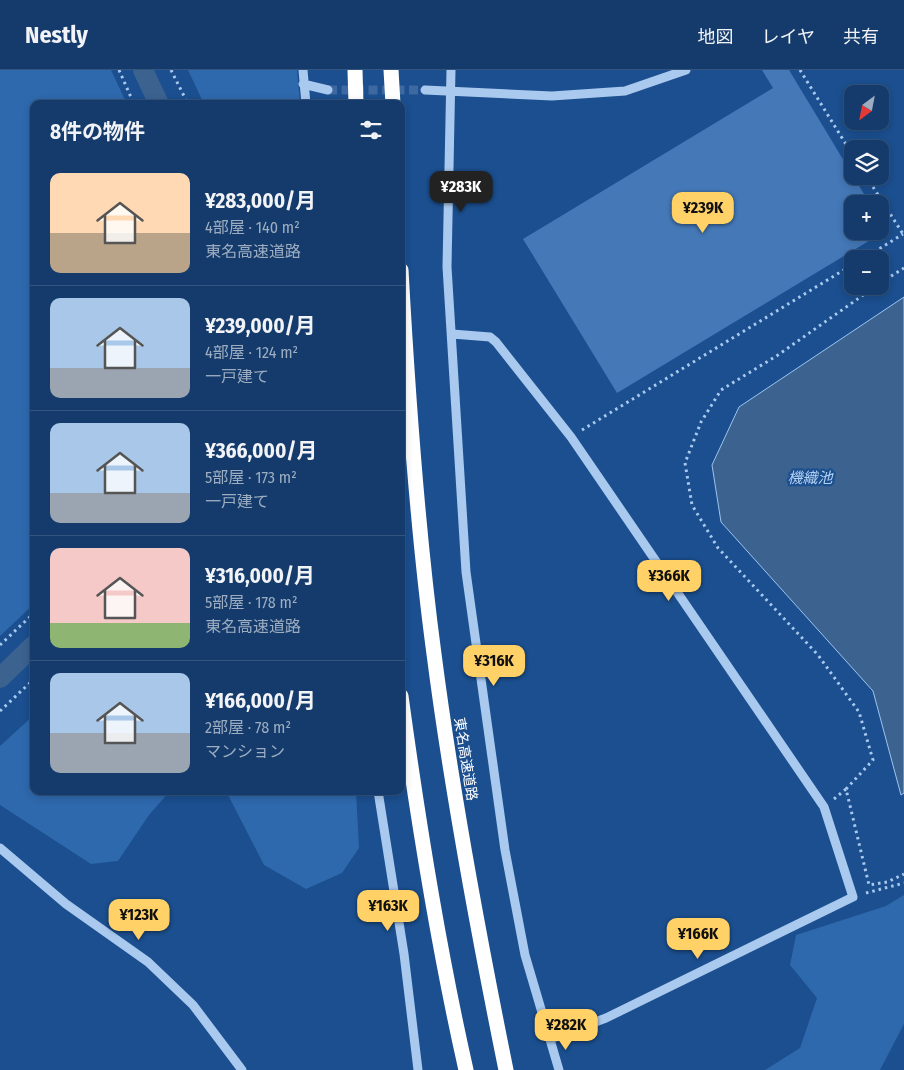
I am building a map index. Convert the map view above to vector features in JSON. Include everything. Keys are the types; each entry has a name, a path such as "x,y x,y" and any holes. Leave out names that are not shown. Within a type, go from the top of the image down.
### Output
{"highway":[{"path":"355,70 356,100"},
{"path":"391,70 393,100"},
{"name":"東名高速道路","path":"405,327 417,498 434,655 462,837 506,1070"},
{"path":"405,725 418,818 466,1070"}],"street":[{"path":"303,70 305,100"},
{"path":"451,70 450,197 447,267 466,572 505,850 526,955 558,1070"},
{"path":"425,90 450,93 552,96 625,91 686,70"},
{"path":"303,84 328,90"},
{"path":"452,334 490,337 496,342 571,436 824,807 853,897 606,1018 550,1039"},
{"path":"379,795 404,954 418,1070"},
{"path":"0,848 66,904 148,962 193,1005 242,1070"}],"path":[{"path":"119,70 132,100"},
{"path":"171,70 186,100"},
{"path":"800,70 844,141"},
{"path":"872,185 903,234 877,250"},
{"path":"889,278 904,268"},
{"path":"571,436 844,270"},
{"path":"824,807 846,789 873,760 859,712 818,655 718,548 692,505 686,463 700,422 721,390 778,355 863,295"},
{"path":"0,645 30,617"},
{"path":"0,711 30,683"},
{"path":"846,789 869,885 887,882 904,874"},
{"path":"853,897 904,883"}],"shaded area":[{"path":"0,70 111,70 125,100 30,100 30,608 0,636"},
{"path":"188,70 297,70 300,100 202,100"},
{"path":"30,719 30,795 166,795 149,815 118,861 91,864 0,805 0,746"},
{"path":"228,795 356,795 359,848 342,873 306,889 264,865"},
{"path":"904,895 904,1024 880,1070 765,1070 800,1048 817,998 790,965 796,935 886,906"}],"water":[{"name":"機織池","path":"904,297 904,793 901,795 873,691 721,522 712,465 739,407"}],"building":[{"path":"762,70 789,70 844,161 844,185 859,185 865,195 844,195 844,240 870,240 854,250 844,250 844,256 617,393 523,239 773,88"}],"waterway":[{"path":"143,70 157,100"},
{"path":"0,678 30,649"}],"tunnel":[{"path":"328,90 425,90"}]}
